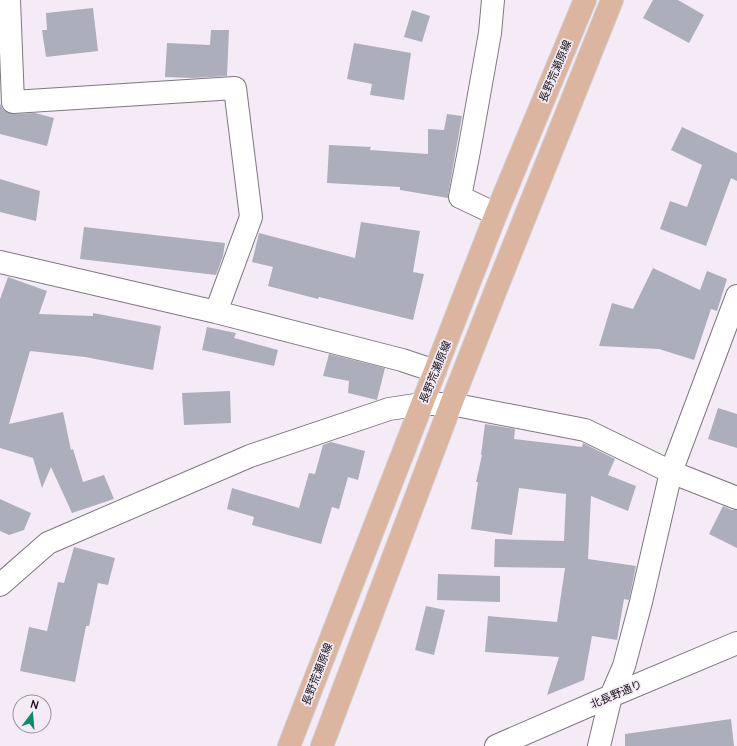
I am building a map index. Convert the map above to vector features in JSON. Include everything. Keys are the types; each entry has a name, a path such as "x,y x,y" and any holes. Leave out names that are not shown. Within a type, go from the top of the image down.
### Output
{"main road":[{"name":"長野荒瀬原線","path":"289,746 496,214 585,0"},
{"path":"322,746 451,404 612,0"}],"street":[{"path":"9,0 13,102 235,88 252,217 216,312"},
{"path":"493,0 490,33 460,197 496,214"},
{"path":"0,262 216,312 395,358 435,371"},
{"path":"599,746 611,696 624,666 639,609 671,472 737,296"},
{"path":"0,585 48,543 250,456 389,409 422,404 451,404 584,430 671,472 737,498"},
{"name":"北長野通り","path":"496,746 737,643"}],"building":[{"path":"653,0 678,0 704,15 689,43 643,18"},
{"path":"93,8 98,51 46,57 42,30 47,30 46,13"},
{"path":"412,10 430,16 422,42 404,37"},
{"path":"211,30 229,30 227,76 194,78 165,77 167,43 210,45"},
{"path":"354,43 411,53 404,100 370,95 372,84 347,79"},
{"path":"0,104 8,113 35,113 54,118 47,146 0,134"},
{"path":"447,114 462,116 448,198 400,190 400,187 327,183 329,145 371,147 370,150 428,154 428,129 444,130"},
{"path":"682,127 737,153 737,181 731,178 706,246 660,229 670,201 687,207 702,165 671,150"},
{"path":"0,179 40,191 36,221 0,212"},
{"path":"361,222 420,231 413,272 424,274 413,320 319,297 318,299 268,286 273,267 252,262 259,233 355,258"},
{"path":"84,227 225,243 223,256 216,275 80,259"},
{"path":"653,268 700,290 707,271 727,279 717,311 711,309 694,360 659,349 599,346 612,303 633,309"},
{"path":"8,277 47,291 39,314 93,316 93,313 161,326 153,370 85,357 30,351 9,424 63,412 71,450 73,449 83,482 104,475 114,499 72,513 51,467 42,488 33,458 0,448 0,299"},
{"path":"207,327 236,333 234,338 278,350 274,366 202,350"},
{"path":"329,354 385,368 377,400 348,393 349,381 323,376"},
{"path":"230,391 231,423 184,425 182,393"},
{"path":"718,408 737,414 737,448 708,439"},
{"path":"485,424 515,429 514,439 582,447 583,443 615,459 608,475 636,486 628,511 591,496 588,559 636,566 629,600 624,599 617,640 592,636 584,680 547,695 559,657 485,652 488,616 557,622 565,568 494,567 495,539 564,541 566,494 519,488 512,535 471,529 478,482 476,482 482,455"},
{"path":"331,442 365,451 358,480 348,477 339,509 332,507 321,544 252,525 254,517 227,509 232,488 299,508 309,473 315,474 323,445"},
{"path":"0,499 31,513 24,530 9,535 0,531"},
{"path":"723,506 732,510 737,510 737,548 709,534"},
{"path":"74,547 115,558 108,585 98,583 89,626 86,626 75,682 20,671 29,627 47,631 58,582 64,583"},
{"path":"438,574 500,576 500,602 437,600"},
{"path":"426,606 445,610 434,655 415,650"},
{"path":"731,719 734,746 625,746 625,734"}]}
